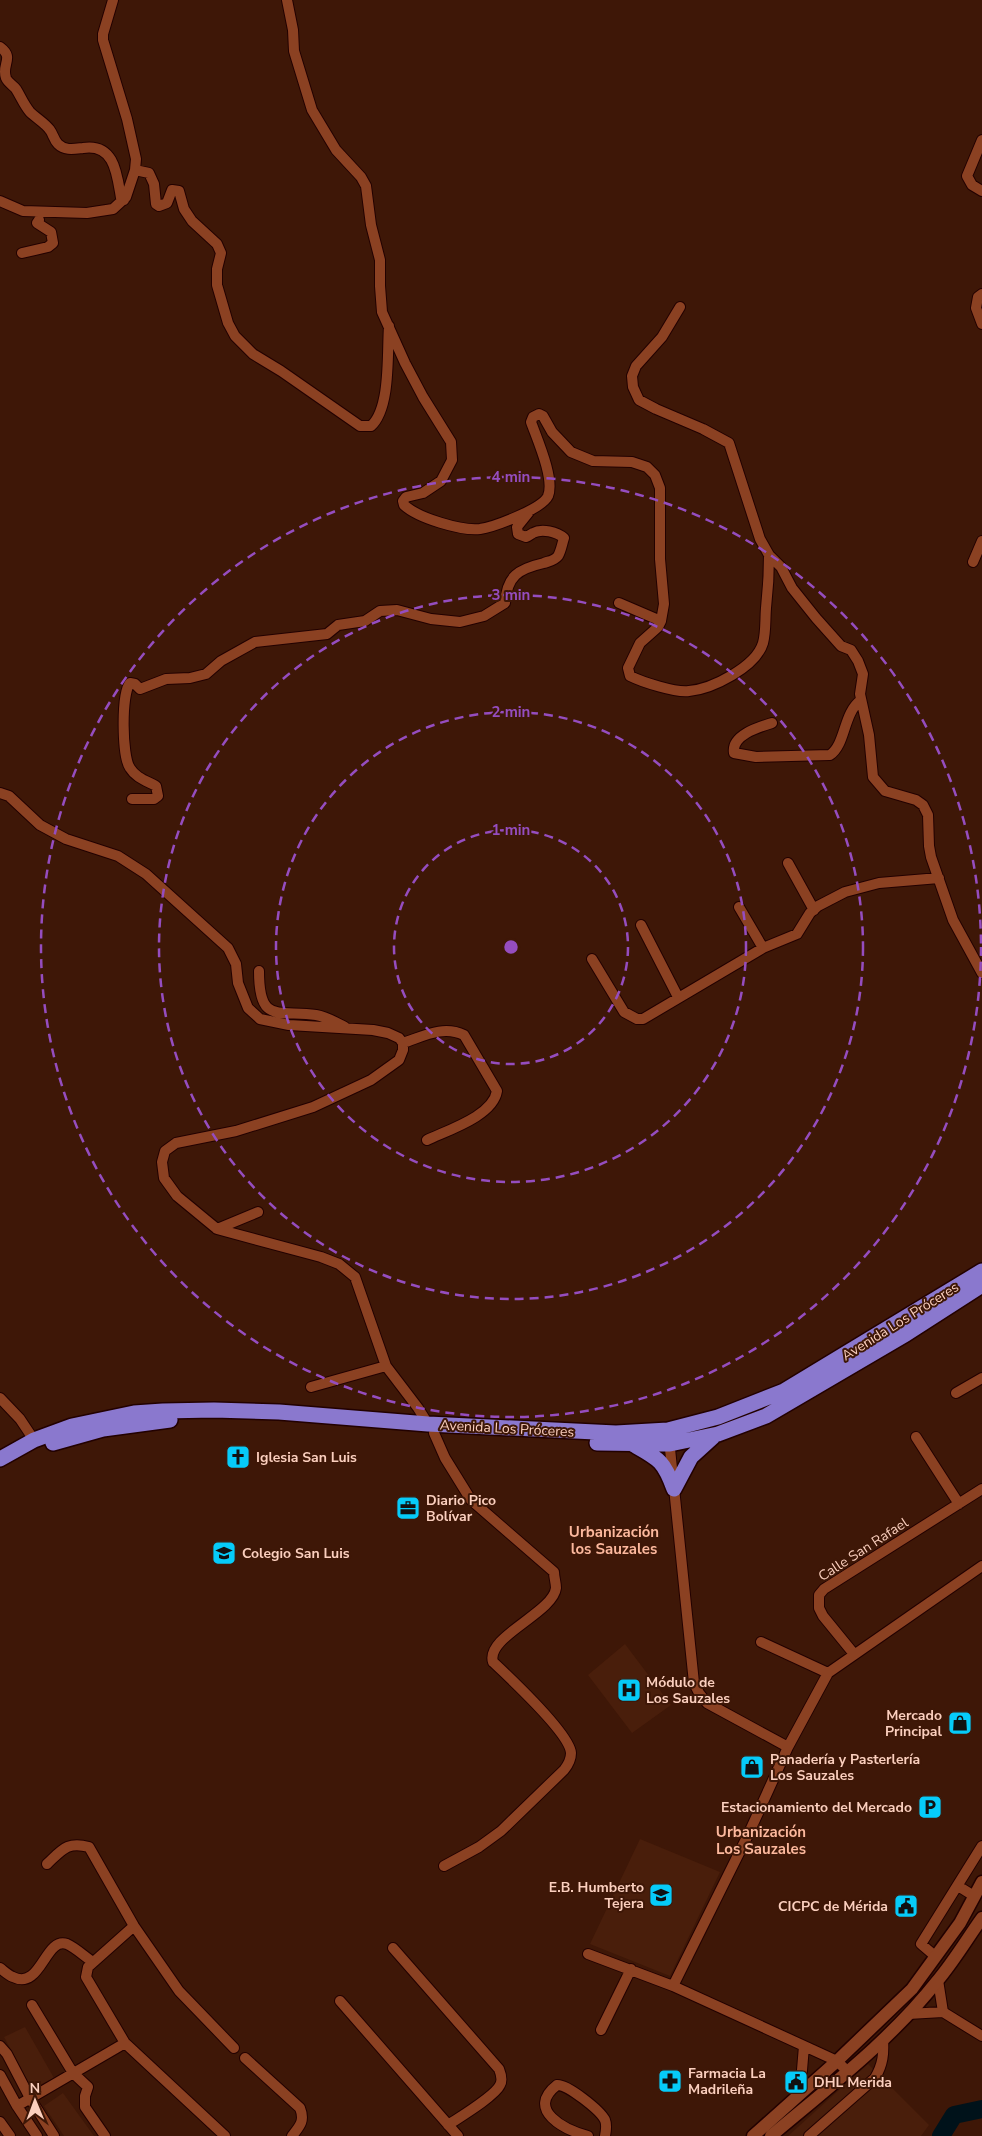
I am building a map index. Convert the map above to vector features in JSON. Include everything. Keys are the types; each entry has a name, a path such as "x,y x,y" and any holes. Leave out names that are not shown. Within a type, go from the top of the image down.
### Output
{"highway":[{"name":"Avenida Los Próceres","path":"0,1459 34,1440 95,1420 134,1413 163,1411 279,1412 431,1428 634,1445 669,1437 784,1392 982,1271"},
{"name":"Avenida Los Próceres","path":"0,1468 37,1448 103,1428 178,1419 616,1433 669,1437 718,1434 766,1416 906,1334 982,1285"},
{"path":"674,1489 690,1458 699,1448 718,1434"},
{"path":"634,1445 662,1462 667,1468 674,1489"}],"street":[{"path":"0,202 24,211 52,213 102,211 113,209 124,200 135,170 136,159 127,119 103,40 113,0"},
{"path":"287,0 293,30 294,51 312,110 336,150 361,177 366,186 371,225 380,260 382,312 423,397 452,442 452,460 441,481 423,493 406,497 403,501 404,505 432,520 455,526 480,529 529,512"},
{"path":"0,46 8,57 5,71 6,79 16,90 29,111 50,130 62,147 74,150 97,148 108,154 114,167 121,198 124,200"},
{"path":"982,140 968,176 972,185 982,191"},
{"path":"135,170 149,173 154,184 156,204 159,206 167,203 172,190 178,191 184,209 192,221 217,244 222,253 217,269 217,285 228,323 235,336 253,354 281,371 360,426 372,426 378,420 381,412 387,380 390,326"},
{"path":"22,253 48,248 53,243 50,232 35,222 52,213"},
{"path":"982,294 978,297 976,308 982,324"},
{"path":"680,307 662,338 636,366 632,376 633,387 639,400 729,443 760,540 769,555 781,567 792,588 816,618 841,646 851,650 858,661 864,674 860,690 869,735 873,777 885,791 916,800 923,805 928,815 929,846 953,920 982,973"},
{"path":"132,799 154,799 158,796 158,792 156,786 140,778 131,770 125,756 123,716 125,695 130,683 140,689 166,680 198,677 206,674 221,661 247,645 327,634 338,625 365,621 380,611 397,610 431,619 454,622 484,616 505,603 508,584 515,575 528,567 554,560 560,552 564,538 560,535 548,531 538,531 526,537 518,534 517,527 529,512 548,496 547,472 531,422 533,416 539,414 544,416 560,442 571,452 593,461 632,462 647,467 655,475 660,488 660,559 664,604 658,627 635,650 628,668 630,676 646,683 688,692 730,676 744,668 755,657 764,642 769,555"},
{"path":"973,562 982,541"},
{"path":"619,602 661,621"},
{"path":"772,723 739,738 734,745 734,753 756,757 830,755 840,744 846,721 857,703 861,700"},
{"path":"0,793 9,796 40,825 66,839 118,856 146,874 228,948 236,964 238,983 248,1008 260,1019 289,1025 348,1028 388,1033 399,1038 403,1043 403,1050 399,1060 371,1080 313,1107 236,1131 176,1143 165,1151 162,1162 164,1178 177,1196 217,1228 321,1257 339,1264 355,1277 386,1366 431,1428 445,1458 471,1500 554,1572 556,1586 551,1598 505,1638 492,1654 492,1658 493,1662 513,1681 567,1742 571,1751 570,1761 564,1770 501,1831 479,1847 444,1866"},
{"path":"788,863 814,910"},
{"path":"592,959 624,1012 630,1017 643,1019 763,948 797,934 814,910 845,892 879,883 939,878"},
{"path":"739,907 763,948"},
{"path":"641,925 678,997"},
{"path":"259,971 259,993 264,1004 272,1010 284,1014 316,1015 328,1018 348,1028"},
{"path":"403,1043 442,1030 455,1031 464,1035 497,1091 496,1101 483,1112 427,1140"},
{"path":"217,1228 258,1212"},
{"path":"311,1387 386,1366"},
{"path":"956,1392 982,1378"},
{"path":"0,1398 20,1420 34,1440"},
{"path":"669,1437 694,1683 698,1693 707,1703 788,1747"},
{"path":"916,1437 959,1504"},
{"name":"Calle San Rafael","path":"854,1654 819,1608 819,1595 824,1588 982,1489"},
{"path":"673,1986 748,1835 788,1747 828,1673 982,1566"},
{"path":"761,1642 828,1673"},
{"path":"47,1864 66,1847 77,1844 89,1848 134,1926 179,1991 234,2048"},
{"path":"935,1956 921,1944 982,1846"},
{"path":"753,2136 837,2061 912,1988 960,1923 982,1882"},
{"path":"958,1886 974,1896"},
{"path":"771,2136 883,2039 908,2014 938,1980 982,1918"},
{"path":"134,1926 93,1962 86,1972 86,1977 125,2043 225,2136"},
{"path":"0,1968 13,1978 24,1979 32,1976 54,1947 61,1944 68,1944 93,1962"},
{"path":"393,1948 499,2069 501,2074 502,2081 496,2091 448,2125"},
{"path":"588,1954 673,1986 837,2061 847,2071"},
{"path":"601,2030 631,1969"},
{"path":"938,1980 943,2012"},
{"path":"340,2001 458,2136"},
{"path":"32,2005 73,2073 88,2087 84,2096 84,2107 105,2136"},
{"path":"908,2014 943,2012 982,2036"},
{"path":"809,2136 875,2078 882,2067 884,2054 883,2039"},
{"path":"17,2106 125,2043"},
{"path":"0,2046 7,2054 30,2098 54,2136"},
{"path":"800,2094 804,2046"},
{"path":"245,2058 300,2108 303,2116 301,2126 292,2136"},
{"path":"0,2075 3,2087 37,2136"},
{"path":"588,2136 559,2125 550,2117 546,2110 545,2101 552,2089 557,2085 567,2086 599,2113 606,2123 605,2136"},
{"path":"0,2122 10,2136"}],"shaded area":[{"name":"Módulo de Los Sauzales","path":"625,1644 671,1705 632,1733 588,1675"},
{"name":"E.B. Humberto Tejera","path":"640,1839 720,1872 670,1976 590,1944"},
{"path":"25,2027 54,2078 32,2089 4,2037"},
{"path":"868,2064 929,2125 921,2136 788,2136"},
{"path":"63,2093 94,2136 64,2136 44,2106"}],"waterway":[{"path":"941,2136 954,2115 982,2109"}],"place":[{"name":"Iglesia San Luis","path":"238,1457"},
{"name":"Diario Pico Bolívar","path":"408,1508"},
{"name":"Colegio San Luis","path":"224,1553"},
{"name":"Módulo de Los Sauzales","path":"629,1690"},
{"name":"Mercado Principal","path":"960,1723"},
{"name":"Panadería y Pasterlería Los Sauzales","path":"752,1767"},
{"name":"Estacionamiento del Mercado","path":"930,1807"},
{"name":"E.B. Humberto Tejera","path":"661,1895"},
{"name":"CICPC de Mérida","path":"906,1906"},
{"name":"Farmacia La Madrileña","path":"670,2081"},
{"name":"DHL Merida","path":"796,2082"}],"district":[{"name":"Urbanización los Sauzales","path":"614,1540"},
{"name":"Urbanización Los Sauzales","path":"761,1840"}]}
